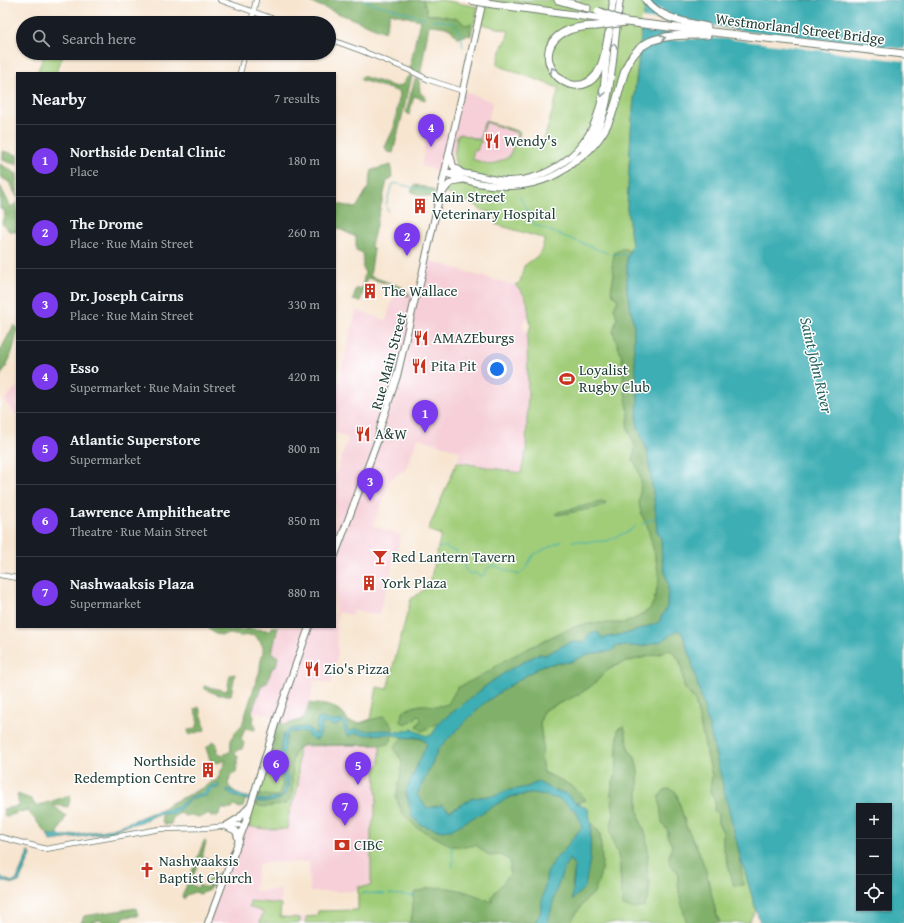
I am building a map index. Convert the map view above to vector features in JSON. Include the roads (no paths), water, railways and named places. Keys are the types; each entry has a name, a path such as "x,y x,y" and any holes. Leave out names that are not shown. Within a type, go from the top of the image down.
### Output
{"highway":[{"path":"470,0 626,22"},
{"path":"558,0 587,8"},
{"path":"572,0 587,8 597,18"},
{"path":"646,0 655,10 670,17 730,34"},
{"path":"610,33 604,59 596,74 591,79 578,84 571,84 557,77 552,71 549,63 550,48 563,33 597,18 626,22"},
{"name":"Westmorland Street Bridge","path":"626,22 902,54"},
{"path":"575,161 588,152 606,126 616,105 624,71 638,49 650,41 663,38 730,34"}],"main road":[{"name":"Rue Main Street","path":"336,553 377,442 397,376 440,197 483,0"},
{"path":"440,197 449,184 463,177 500,180 528,178 544,173 572,155 592,129 597,116 603,91 615,0"},
{"path":"445,173 492,186 507,187 528,184 553,175 575,161 588,147 597,132 605,111 610,85 615,0"},
{"path":"450,152 453,166 463,177"},
{"path":"208,923 245,826 277,720 309,628"},
{"path":"239,841 236,832 226,826 243,815 251,803"}],"street":[{"path":"220,0 265,16"},
{"path":"253,16 256,0"},
{"path":"336,42 382,59 429,80 463,92"},
{"path":"240,72 243,60"},
{"path":"0,575 16,578"},
{"path":"0,837 46,849 160,829 245,826"}],"water":[{"name":"Saint John River","path":"646,0 904,0 904,923 760,923 740,856 709,727 689,652 682,633 678,630 662,641 644,646 617,646 611,651 588,654 570,662 543,665 509,686 483,704 439,748 417,795 427,808 442,805 450,811 473,798 498,795 506,791 527,787 538,782 551,789 567,794 576,803 588,809 591,823 590,860 585,887 572,900 575,866 569,859 559,883 548,923 535,923 540,913 547,873 555,859 582,827 577,812 559,799 536,793 510,797 451,830 442,831 421,825 412,817 406,790 427,744 423,739 388,734 366,735 355,733 349,736 346,734 343,724 341,723 335,726 323,723 320,736 317,740 312,739 305,732 290,732 287,735 284,750 284,768 288,781 288,787 287,792 281,798 272,802 258,802 239,798 227,792 228,789 242,796 264,800 281,797 285,786 281,766 281,743 284,734 290,729 305,727 316,735 317,720 324,718 331,721 343,720 350,732 355,729 366,731 385,730 400,732 412,729 426,736 432,735 439,723 491,682 538,654 545,655 570,642 585,642 590,633 598,632 602,638 629,633 658,623 667,607 668,584 662,559 661,539 657,531 647,451 637,424 638,393 634,353 634,324 627,291 627,258 632,245 627,208 631,130"},
{"path":"219,784 218,788 213,789 204,797 191,799 175,813 155,815 141,822 121,827 113,832 51,841 47,836 66,836 112,829 154,812 176,808 192,796 203,793 211,786"},
{"path":"29,851 31,855 19,882 13,884 0,880 0,877 12,882 16,881"}],"waterway":[{"path":"364,0 373,4 424,18"},
{"path":"432,20 446,21 455,24 460,32 463,47"},
{"path":"388,211 386,206 391,187 394,183 432,192"},
{"path":"520,197 535,225 607,253"},
{"path":"613,254 629,254"},
{"path":"642,524 656,518"},
{"path":"572,541 607,541 629,531 636,526"},
{"path":"438,547 441,548 445,546 457,552 464,562 467,572 471,574 476,573 483,576 486,570 492,565 519,575 526,568 533,555 562,541"},
{"path":"450,845 452,848 453,867"},
{"path":"361,895 364,893 385,894"},
{"path":"389,894 414,896"}],"place":[{"name":"Wendy's","path":"492,141"},
{"name":"Esso","path":"431,147"},
{"name":"Main Street Veterinary Hospital","path":"420,206"},
{"name":"The Drome","path":"407,256"},
{"name":"The Wallace","path":"370,291"},
{"name":"AMAZEburgs","path":"421,338"},
{"name":"Pita Pit","path":"419,366"},
{"name":"Loyalist Rugby Club","path":"567,379"},
{"name":"Northside Dental Clinic","path":"425,433"},
{"name":"A&W","path":"363,434"},
{"name":"Dr. Joseph Cairns","path":"370,501"},
{"name":"Red Lantern Tavern","path":"380,557"},
{"name":"York Plaza","path":"369,583"},
{"name":"Zio's Pizza","path":"312,669"},
{"name":"Northside Redemption Centre","path":"208,770"},
{"name":"Lawrence Amphitheatre","path":"276,783"},
{"name":"Atlantic Superstore","path":"358,785"},
{"name":"Nashwaaksis Plaza","path":"345,826"},
{"name":"CIBC","path":"342,845"},
{"name":"Nashwaaksis Baptist Church","path":"147,870"}]}
